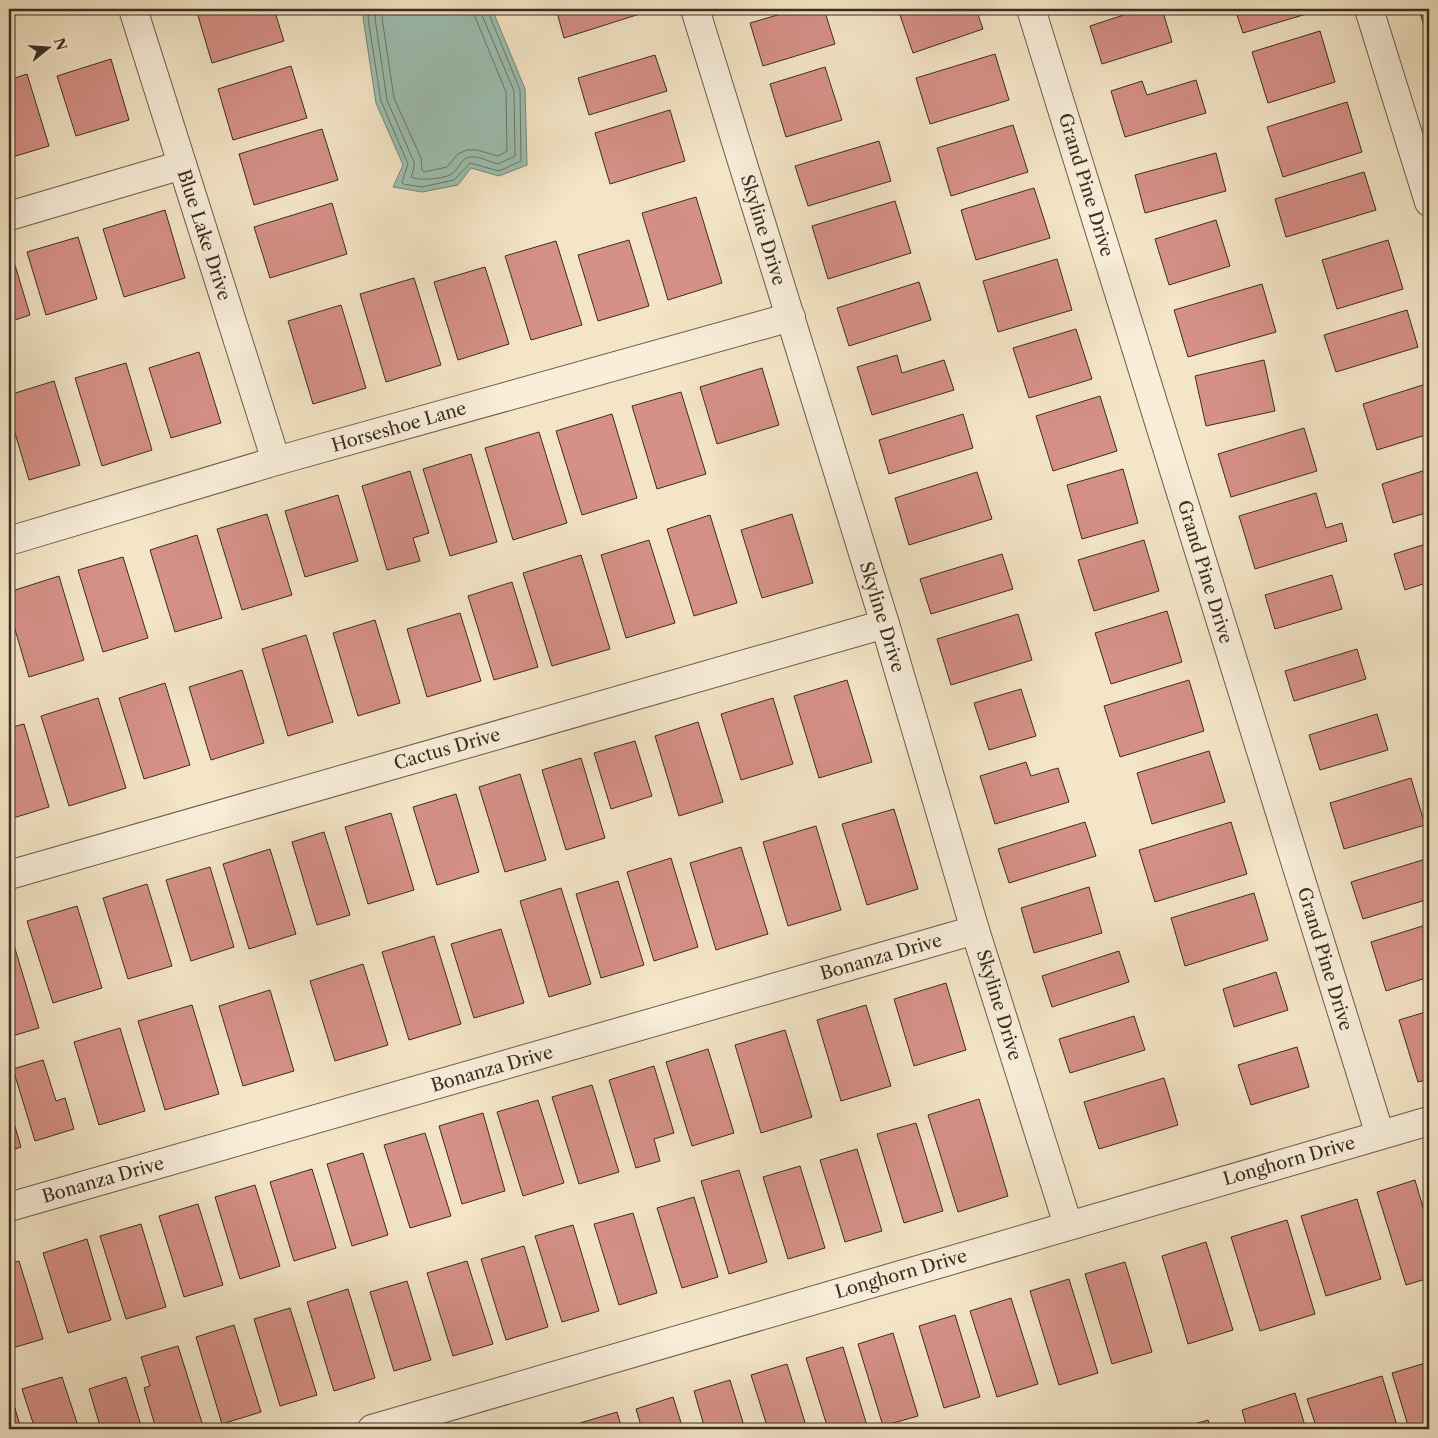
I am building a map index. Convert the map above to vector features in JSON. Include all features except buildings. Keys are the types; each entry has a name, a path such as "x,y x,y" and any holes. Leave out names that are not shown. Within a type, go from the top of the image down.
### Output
{"street":[{"name":"Blue Lake Drive","path":"133,9 276,461"},
{"name":"Skyline Drive","path":"695,9 885,624 975,930 1068,1225"},
{"name":"Grand Pine Drive","path":"1031,9 1380,1135"},
{"path":"1370,9 1429,202"},
{"path":"9,216 182,165"},
{"name":"Horseshoe Lane","path":"9,541 276,461 791,317"},
{"name":"Cactus Drive","path":"9,875 885,624"},
{"name":"Bonanza Drive","path":"9,1207 975,930"},
{"name":"Longhorn Drive","path":"372,1429 1429,1121"}],"water":[{"path":"365,9 492,9 525,89 527,165 499,176 471,168 458,185 422,192 393,187 403,165 376,103 363,17"}]}
